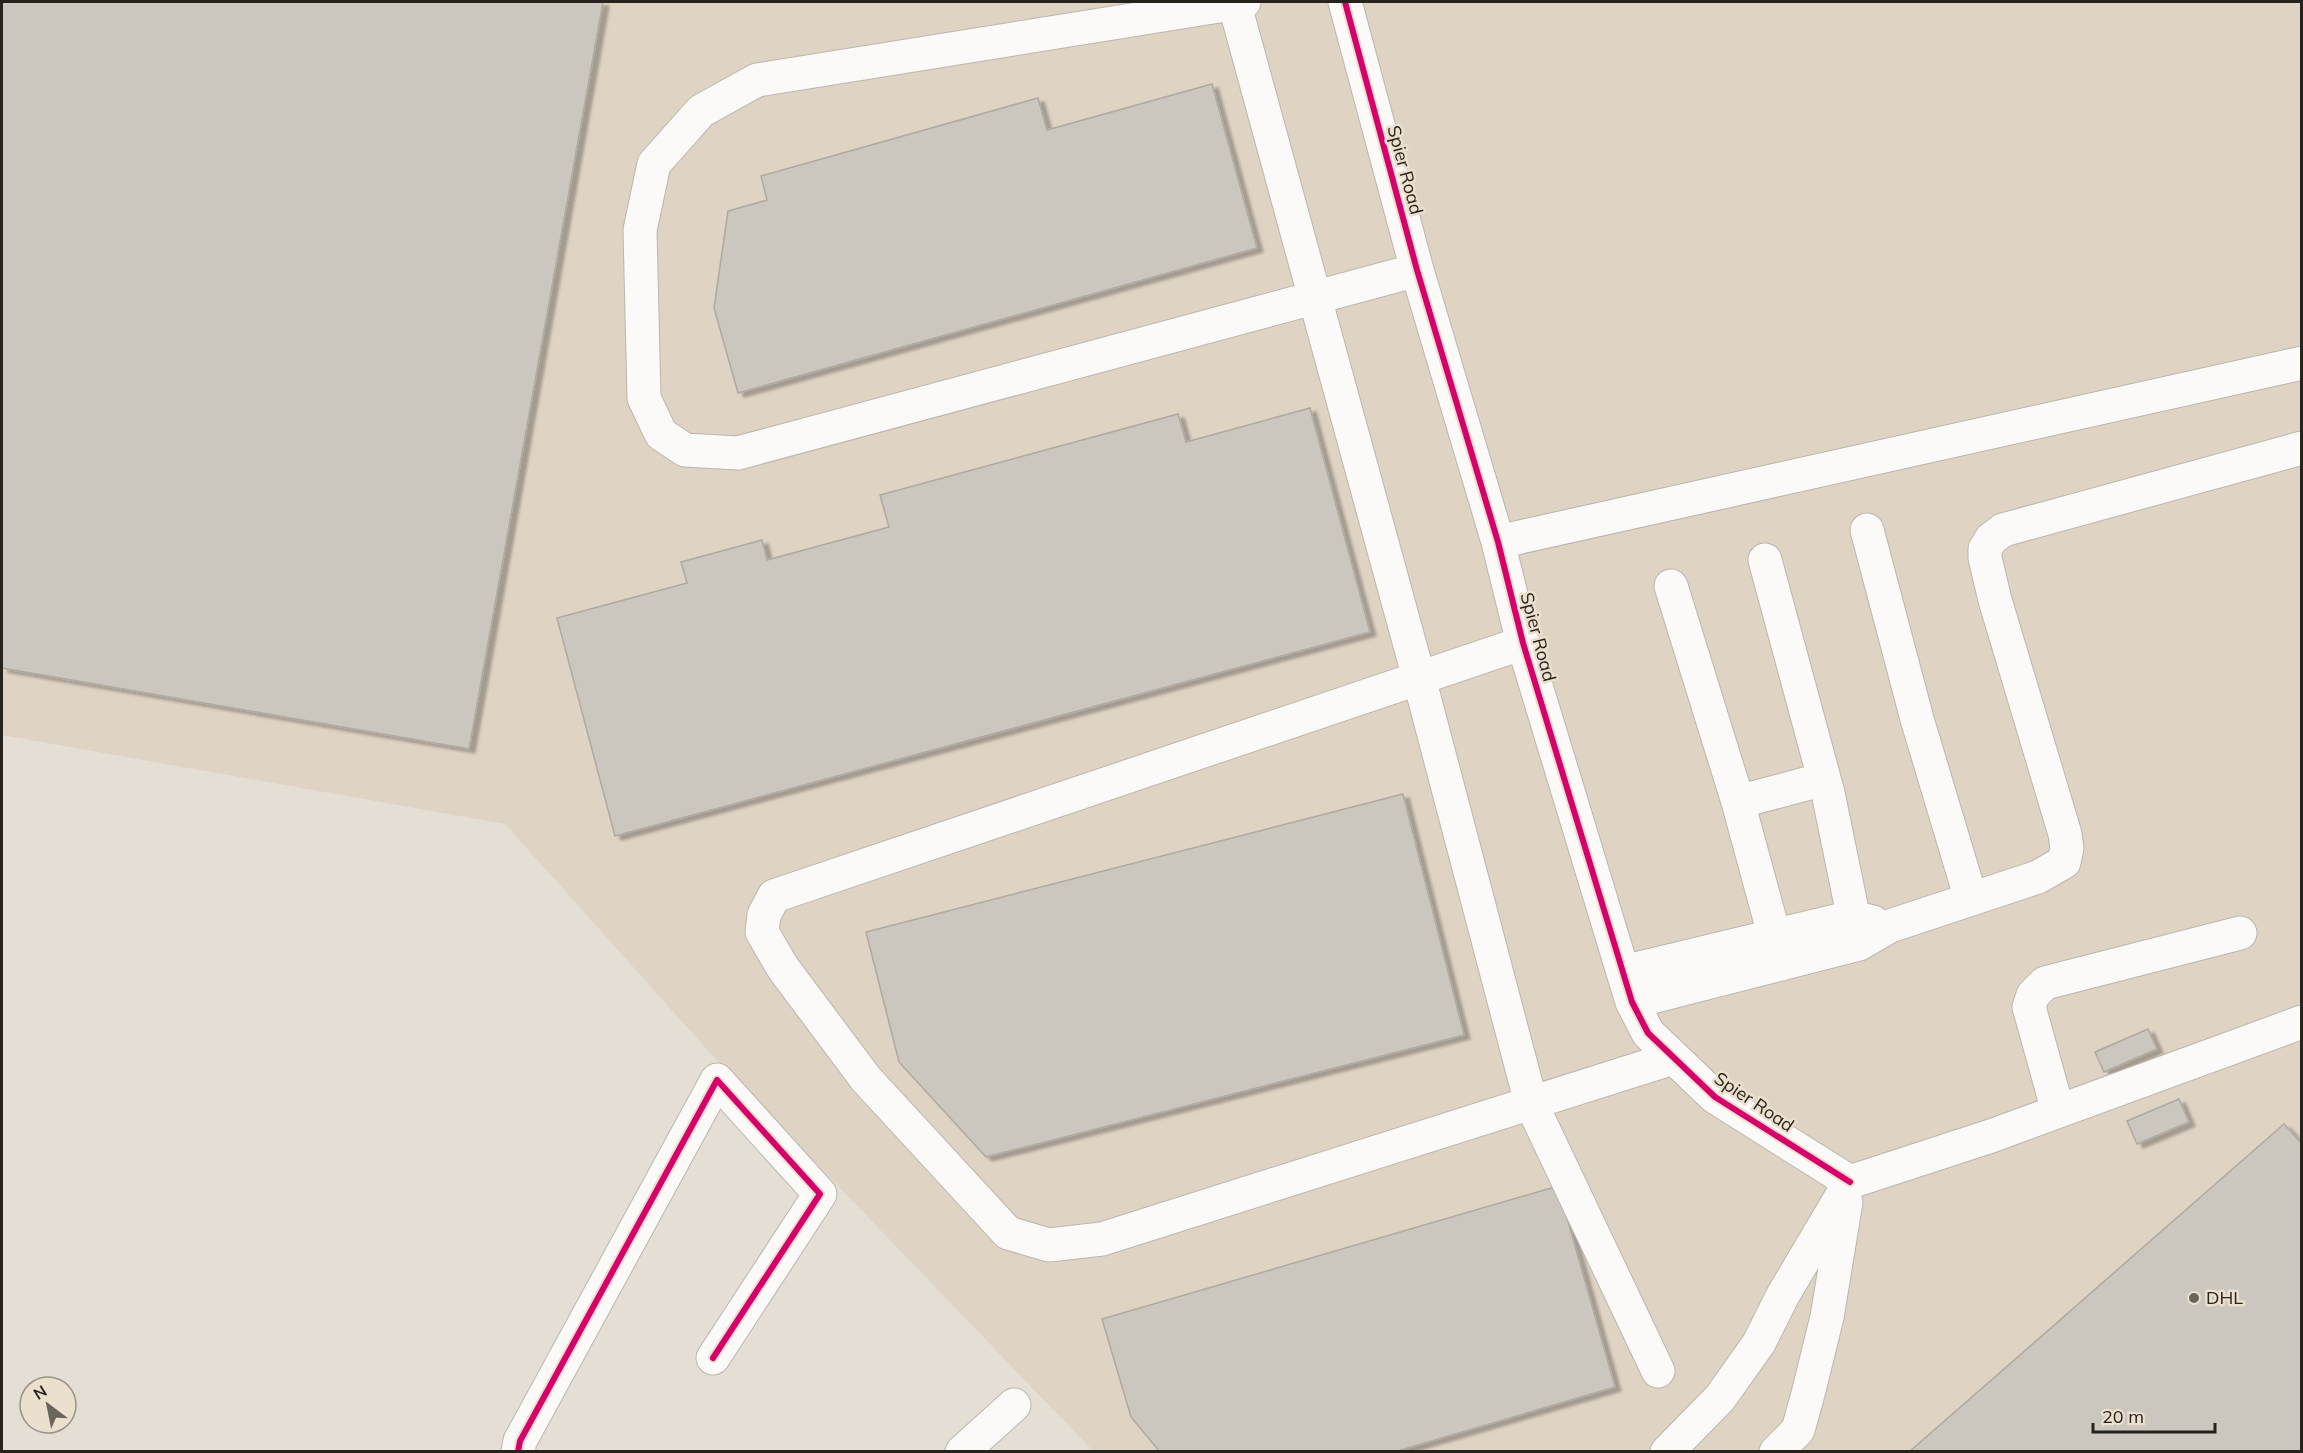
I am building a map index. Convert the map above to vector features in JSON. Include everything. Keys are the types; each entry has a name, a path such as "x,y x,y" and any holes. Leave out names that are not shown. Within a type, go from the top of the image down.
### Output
{"street":[{"path":"1417,270 1314,298 738,453 685,450 661,434 644,398 640,230 654,164 701,111 757,80 1238,2 1314,298 1419,678 1531,1103 1658,1371"},
{"name":"Spier Road","path":"1345,2 1417,270 1498,542 1523,643 1627,987 1648,1033 1715,1097 1850,1182"},
{"path":"1498,542 2301,363"},
{"path":"1627,987 1856,930 1890,926 2038,877 2064,862 2067,848 2065,834 1995,600 1985,549 1991,539 2003,530 2301,448"},
{"path":"1867,530 1917,719 1971,899"},
{"path":"1765,560 1824,780 1856,930"},
{"path":"1671,586 1738,802 1779,950"},
{"path":"1523,643 774,896 764,915 762,932 783,968 866,1079 1008,1233 1049,1245 1102,1239 1673,1058"},
{"path":"1738,802 1824,780"},
{"path":"2058,1112 2029,1007 2033,995 2045,983 2240,933"},
{"path":"1667,1452 1720,1398 1759,1343 1783,1295 1850,1182 1991,1136 2301,1022"},
{"path":"518,1452 520,1442 717,1080 820,1194 712,1358"},
{"path":"1776,1452 1798,1430 1808,1394 1827,1317 1850,1182"},
{"path":"962,1452 1014,1405"}],"shaded area":[{"path":"2,2 2301,2 2301,1451 1093,1451 712,1055 505,824 2,735"}],"building":[{"path":"2,2 603,2 469,749 2,668"},
{"path":"1212,84 1257,248 738,393 714,308 728,211 767,200 761,176 1038,98 1047,130"},
{"path":"1310,408 1370,632 615,836 557,618 687,583 681,562 762,540 767,560 889,527 880,495 1178,414 1186,442"},
{"path":"1403,794 1464,1035 986,1157 899,1062 866,932"},
{"path":"2148,1029 2157,1049 2104,1072 2095,1052"},
{"path":"2179,1099 2189,1122 2137,1144 2127,1121"},
{"name":"DHL","path":"2284,1124 2302,1144 2302,1452 1909,1452"},
{"path":"1558,1186 1615,1387 1394,1452 1160,1452 1131,1417 1102,1319"}],"cycle path":[{"path":"1345,2 1417,270 1498,542 1523,643 1632,1002 1648,1033 1715,1097 1850,1182"},
{"path":"518,1452 520,1441 717,1080 820,1194 713,1358"}],"place":[{"name":"DHL","path":"2194,1298"}]}
